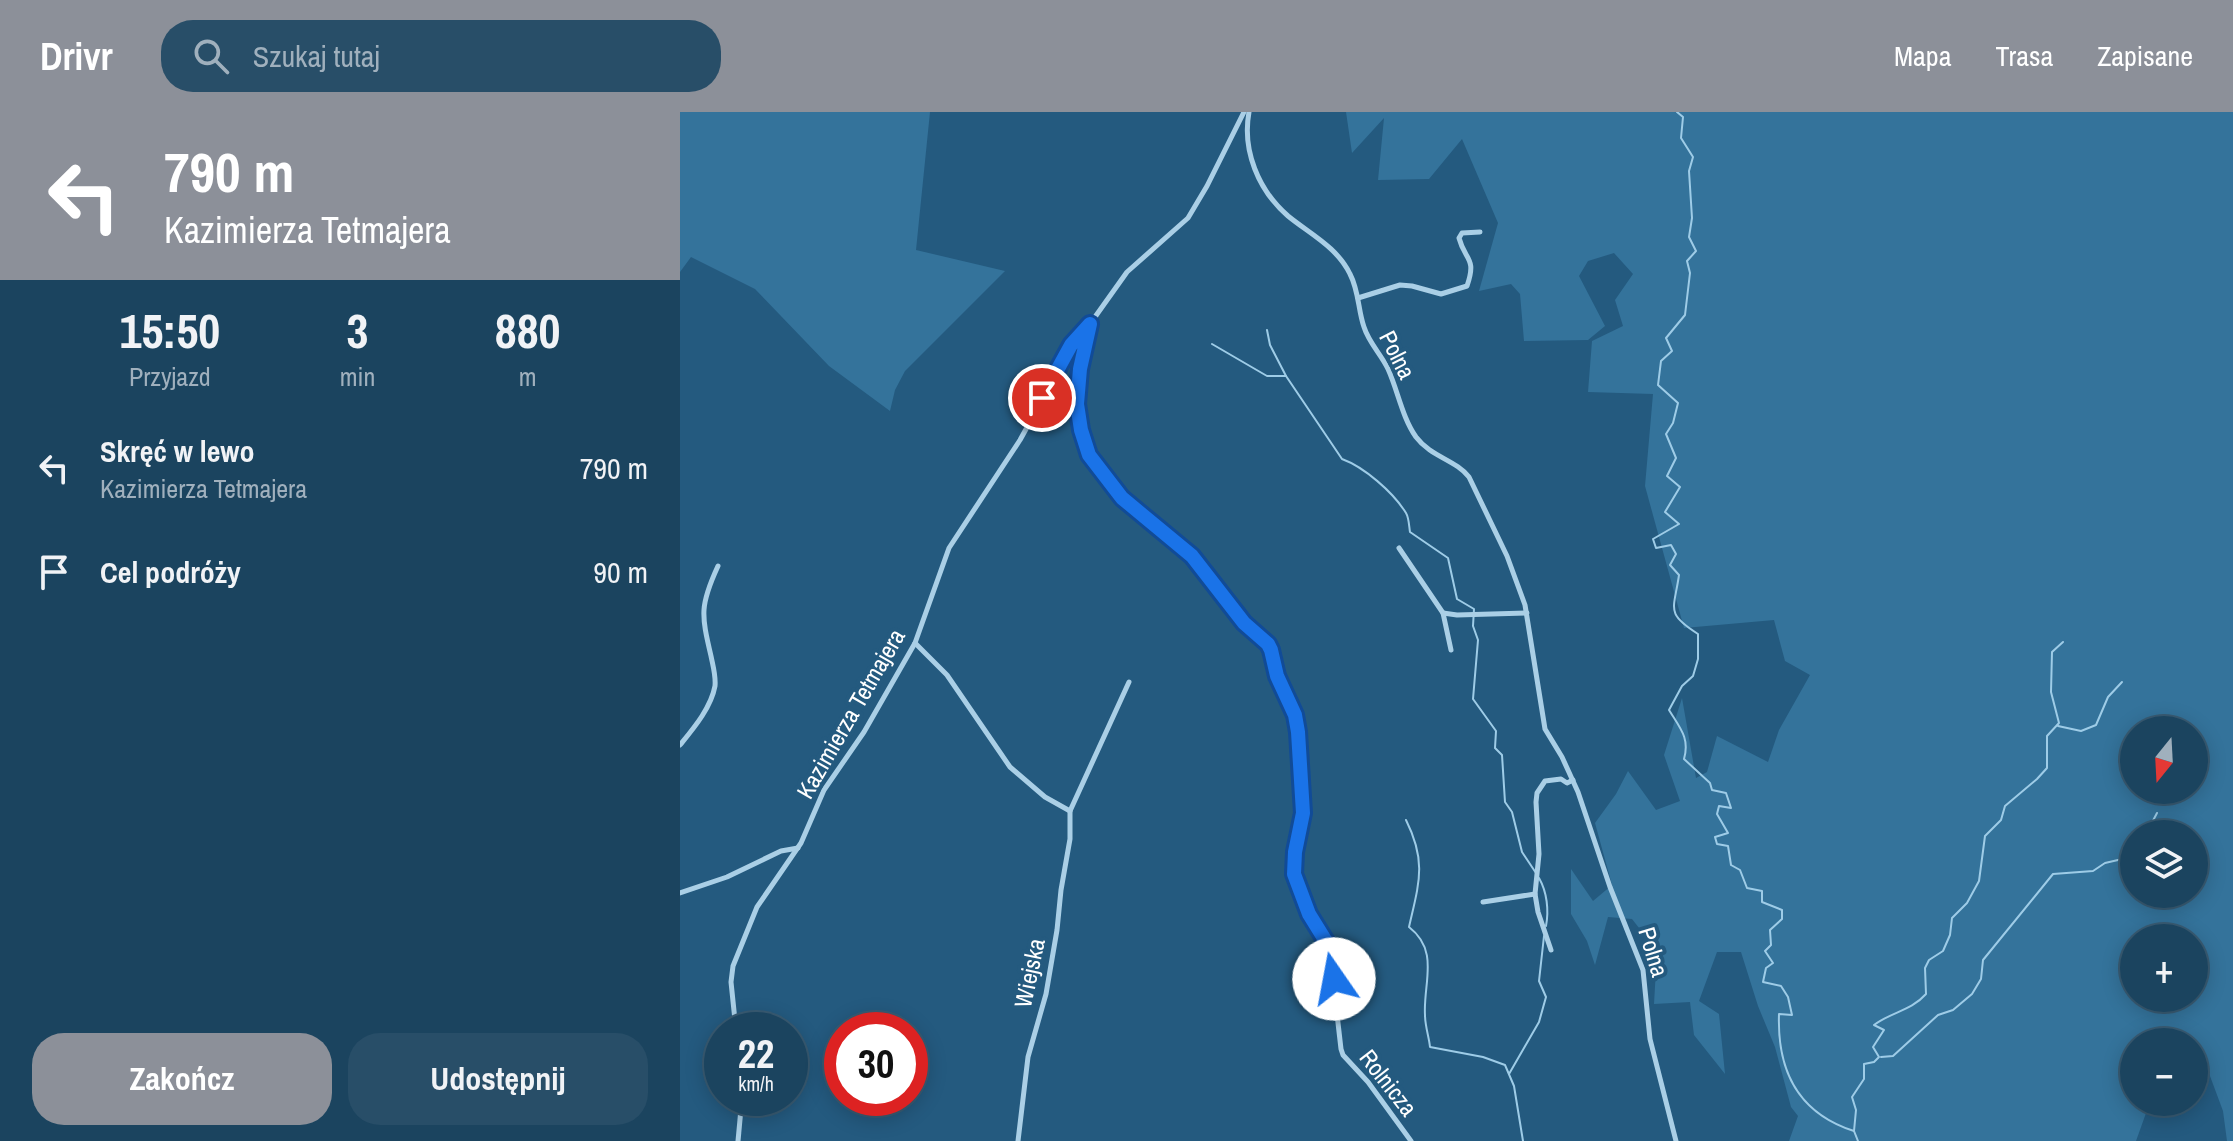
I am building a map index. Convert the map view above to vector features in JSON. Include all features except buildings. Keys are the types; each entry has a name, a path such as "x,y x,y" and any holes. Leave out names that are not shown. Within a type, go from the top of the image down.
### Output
{"street":[{"name":"Polna","path":"1246,112 1248,153 1267,191 1281,209 1327,245 1352,277 1365,331 1386,365 1409,426 1429,450 1465,471 1507,556 1527,613 1543,722 1573,780 1643,970 1648,1025 1676,1141"},
{"name":"Kazimierza Tetmajera","path":"734,1012 731,973 763,897 798,848 824,790 864,732 915,643 949,548 1020,440 1066,353 1127,272 1188,218 1246,112"},
{"path":"1358,298 1400,285 1441,294 1467,286 1472,267 1459,238 1462,233 1480,232"},
{"name":"Rolnicza","path":"1090,324 1080,369 1077,404 1089,455 1122,498 1192,556 1244,623 1271,650 1277,676 1295,715 1298,732 1303,813 1294,874 1305,907 1335,956 1334,988 1341,1049 1411,1141"},
{"path":"1399,548 1443,613 1451,650"},
{"path":"680,745 714,689 703,608 705,594 718,566"},
{"path":"1443,613 1527,613"},
{"path":"915,643 947,675 1010,767 1045,797 1070,811"},
{"name":"Wiejska","path":"1018,1141 1028,1057 1046,994 1057,930 1070,839 1070,811 1129,682"},
{"path":"1551,950 1535,894 1539,869 1535,822 1537,793 1545,781 1561,779 1567,783 1573,780"},
{"path":"680,893 727,877 773,854 798,848"},
{"path":"1483,902 1535,894"},
{"path":"738,1141 740,1116"}],"shaded area":[{"path":"680,112 930,112 916,250 1005,271 905,371 895,390 890,411 829,366 755,289 691,257 680,272"},
{"path":"1346,112 2233,112 2233,1141 2227,1141 2223,1111 2208,1071 2208,1028 2120,1028 2120,1116 2145,1116 2136,1141 1789,1141 1798,1116 1791,1107 1775,1047 1741,952 1717,952 1699,1001 1719,1014 1725,1074 1694,1035 1690,1002 1654,1004 1657,951 1632,919 1608,917 1595,965 1587,941 1571,914 1571,869 1593,901 1612,885 1595,823 1628,771 1656,810 1680,801 1664,755 1682,698 1696,778 1707,772 1717,736 1768,762 1779,730 1810,675 1785,661 1774,620 1684,628 1645,486 1653,394 1588,392 1592,341 1623,326 1615,300 1633,274 1614,253 1588,261 1579,276 1605,326 1588,340 1524,341 1520,294 1511,284 1479,291 1498,223 1462,139 1429,179 1378,180 1384,118 1352,153"}],"waterway":[{"path":"1677,112 1683,117 1681,138 1693,157 1689,171 1692,218 1689,237 1696,251 1687,261 1690,273 1685,315 1666,338 1672,351 1661,361 1658,385 1678,403 1673,423 1666,434 1676,458 1667,476 1680,487 1665,512 1679,524 1653,539 1656,548 1671,545 1676,554 1670,565 1679,575 1674,610 1680,621 1698,634 1698,659 1693,676 1682,686 1669,710 1685,739 1684,759 1710,783 1712,790 1726,793 1731,808 1719,806 1717,814 1728,833 1715,837 1717,844 1728,846 1731,865 1740,870 1747,888 1762,891 1762,902 1782,910 1782,919 1770,930 1771,945 1765,951 1773,963 1766,968 1763,982 1781,986 1788,997 1792,1015 1779,1014 1779,1035 1787,1071 1805,1101 1818,1113 1854,1131 1858,1141"},
{"path":"1267,330 1270,345 1286,376"},
{"path":"1212,344 1267,376 1286,376 1342,459 1386,489 1406,513 1410,532 1448,558 1457,599 1474,609 1473,626 1478,640 1473,699 1496,731 1495,748 1502,755 1505,802 1512,812 1522,852 1536,873"},
{"path":"1854,1131 1856,1110 1852,1097 1864,1079 1864,1064 1874,1062 1879,1057 1873,1047 1884,1030 1874,1025 1914,1004 1926,994 1925,968 1929,960 1943,951 1950,935 1952,918 1967,903 1979,881 1985,836 2001,820 2005,806 2047,768 2047,736 2059,723 2051,692 2052,652 2063,642"},
{"path":"2058,726 2081,731 2096,725 2108,697 2122,682"},
{"path":"2153,820 2157,813"},
{"path":"1406,820 1419,861 1418,885 1409,927 1419,936 1427,957 1425,1015 1430,1047 1483,1057 1505,1065 1514,1086 1523,1141"},
{"path":"1881,1057 1893,1056 1938,1015 1953,1010 1972,994 1981,979 1983,960 2053,874 2093,871 2105,863 2120,860"},
{"path":"1539,878 1547,901 1546,926"},
{"path":"1509,1074 1539,1022 1546,997 1539,981 1544,936"}],"route":[{"path":"1042,398 1071,345 1090,324 1080,369 1077,404 1078,420 1089,455 1122,498 1192,556 1244,623 1268,644 1277,676 1295,715 1298,732 1303,813 1294,874 1309,914 1335,956 1334,979"}]}
